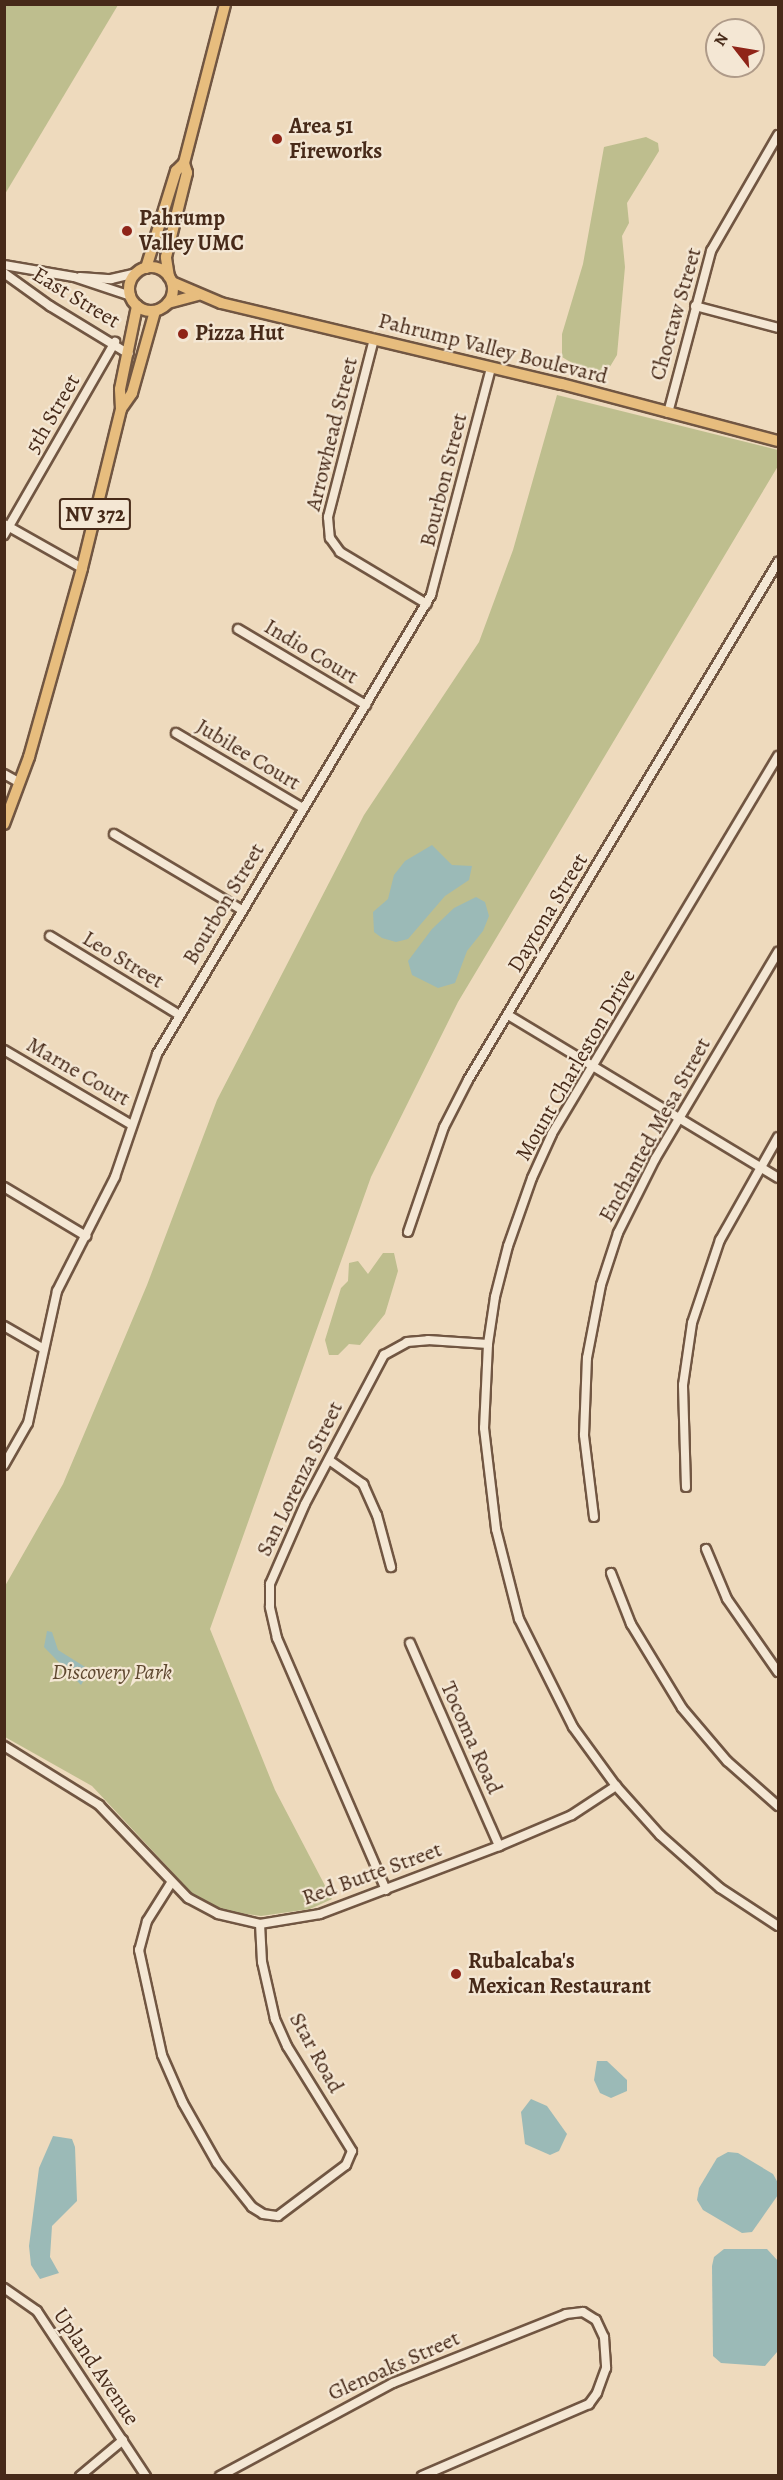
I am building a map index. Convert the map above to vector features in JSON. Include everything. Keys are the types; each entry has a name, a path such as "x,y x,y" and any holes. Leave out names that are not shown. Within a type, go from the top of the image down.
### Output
{"main road":[{"name":"NV 372","path":"168,303 171,280 166,256 187,173 184,164 225,4"},
{"name":"NV 372","path":"4,824 20,783 82,568 121,409 120,389 129,355 134,301 130,284 141,271 176,171 184,164"},
{"path":"141,271 159,269 171,280"},
{"name":"Pahrump Valley Boulevard","path":"171,280 198,295 778,441"},
{"name":"Pahrump Valley Boulevard","path":"168,303 198,295"},
{"path":"134,301 155,311 168,303"},
{"name":"NV 372","path":"121,409 132,393 155,311"}],"street":[{"name":"Choctaw Street","path":"668,413 711,251 778,135"},
{"path":"4,265 74,277 111,279 141,271"},
{"name":"East Street","path":"4,273 50,306 115,342 129,355"},
{"path":"74,277 134,301"},
{"path":"695,306 778,328"},
{"name":"Arrowhead Street","path":"374,339 328,517 330,538 340,552 427,604"},
{"name":"5th Street","path":"6,529 115,342"},
{"name":"Bourbon Street","path":"4,1466 28,1423 57,1291 115,1177 157,1054 178,1014 427,604 437,580 491,368"},
{"path":"6,529 82,568"},
{"name":"Daytona Street","path":"408,1232 452,1112 778,562"},
{"name":"Indio Court","path":"238,630 366,705"},
{"name":"Jubilee Court","path":"176,733 303,808"},
{"name":"Mount Charleston Drive","path":"778,756 552,1134 526,1194 508,1246 488,1344 484,1428 490,1494 519,1619 573,1727 616,1786 692,1864 778,1926"},
{"path":"4,774 20,783"},
{"path":"114,834 242,910"},
{"name":"Leo Street","path":"50,936 178,1014"},
{"name":"Enchanted Mesa Street","path":"594,1516 584,1435 584,1394 593,1322 628,1207 778,952"},
{"path":"508,1015 778,1178"},
{"name":"Marne Court","path":"4,1050 132,1125"},
{"path":"686,1487 683,1385 692,1323 716,1248 778,1137"},
{"path":"4,1187 86,1236"},
{"path":"4,1326 44,1350"},
{"name":"San Lorenza Street","path":"386,1890 277,1638 270,1607 276,1564 373,1370 389,1350 407,1342 428,1340 488,1344"},
{"path":"329,1460 363,1484 377,1515 392,1567"},
{"path":"706,1549 727,1599 778,1672"},
{"path":"611,1573 631,1624 682,1708 727,1761 778,1806"},
{"name":"Tocoma Road","path":"410,1643 499,1846"},
{"name":"Red Butte Street","path":"4,1746 99,1805 171,1883 218,1914 260,1924 300,1920 386,1890 572,1815 616,1786"},
{"name":"Star Road","path":"171,1883 147,1921 140,1950 162,2055 183,2103 217,2163 242,2196 263,2214 278,2216 290,2210 351,2157 350,2143 286,2046 275,2019 266,1989 260,1924"},
{"name":"Upland Avenue","path":"4,2288 37,2311 146,2475"},
{"name":"Glenoaks Street","path":"220,2475 393,2383 566,2314 576,2311 591,2316 604,2337 606,2360 603,2380 589,2404 422,2475"},
{"path":"80,2475 123,2440"}],"green space":[{"path":"4,5 118,5 5,194"},
{"path":"646,137 658,143 659,151 627,203 629,223 622,236 625,267 617,355 605,375 592,375 562,357 562,334 583,264 604,147"},
{"name":"Discovery Park","path":"557,395 778,450 778,466 458,1002 371,1177 210,1629 275,1790 332,1899 310,1909 261,1916 207,1909 92,1786 5,1737 5,1586 63,1484 147,1285 217,1100 364,815 479,642 513,550"},
{"path":"383,1253 394,1253 398,1271 385,1314 360,1345 349,1344 338,1355 329,1355 325,1340 341,1288 348,1281 349,1263 358,1261 368,1274"}],"water":[{"path":"432,845 452,865 472,866 469,880 445,896 408,939 396,942 382,938 374,932 373,912 388,899 394,875 405,861"},
{"path":"476,897 485,902 489,916 483,931 467,951 455,983 438,988 412,975 408,961 432,929 454,908"},
{"path":"47,1631 52,1632 58,1650 90,1670 81,1685 44,1647"},
{"path":"597,2061 607,2061 627,2080 627,2091 611,2098 600,2093 594,2080"},
{"path":"531,2099 547,2106 567,2134 559,2151 550,2155 525,2144 521,2112"},
{"path":"53,2136 72,2139 75,2147 77,2201 52,2226 50,2257 59,2273 40,2279 31,2265 29,2246 39,2168"},
{"path":"728,2152 738,2153 773,2174 778,2183 778,2195 752,2232 742,2233 703,2210 697,2200 699,2188 717,2158"},
{"path":"724,2249 767,2249 778,2261 777,2352 765,2366 721,2363 713,2356 712,2266 714,2257"}],"place":[{"name":"Area 51 Fireworks","path":"277,139"},
{"name":"Pahrump Valley UMC","path":"127,231"},
{"name":"Pizza Hut","path":"183,334"},
{"name":"Rubalcaba's Mexican Restaurant","path":"456,1974"}]}
